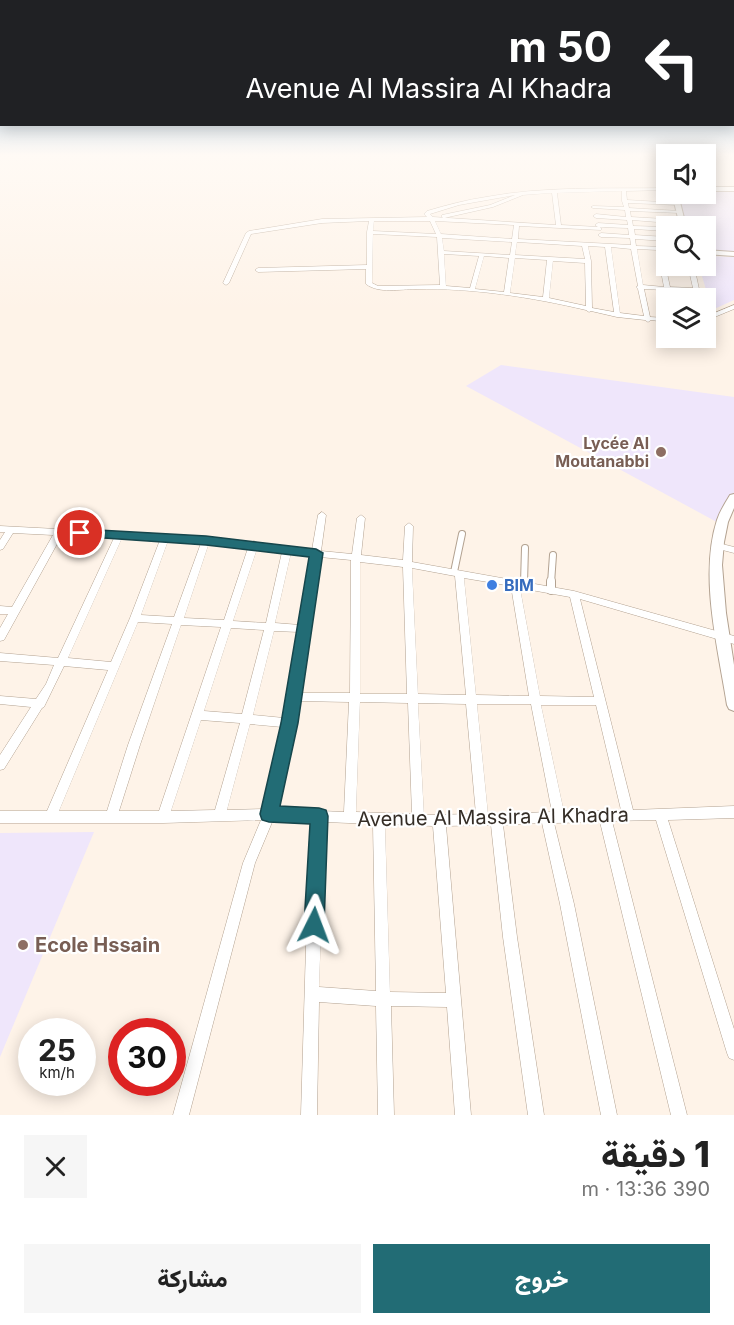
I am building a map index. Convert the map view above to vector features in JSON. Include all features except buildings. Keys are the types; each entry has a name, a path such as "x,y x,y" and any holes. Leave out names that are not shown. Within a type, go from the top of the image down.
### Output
{"street":[{"path":"443,287 438,236 433,219 427,213 455,206"},
{"path":"433,219 491,206"},
{"path":"556,206 559,227"},
{"path":"626,206 630,219 639,287 648,320"},
{"path":"679,206 681,216"},
{"path":"617,315 606,246 593,207 680,212"},
{"path":"596,216 656,221"},
{"path":"372,219 369,284 377,288 443,287 507,294 656,320"},
{"path":"226,283 249,233 322,221 433,219 599,230 656,238"},
{"path":"507,294 517,225"},
{"path":"599,230 631,227 656,228"},
{"path":"370,232 656,249"},
{"path":"585,245 588,261 589,310"},
{"path":"440,252 588,261"},
{"path":"716,253 734,254"},
{"path":"472,290 482,255"},
{"path":"546,299 550,258"},
{"path":"258,270 369,267"},
{"path":"639,287 667,288 666,276"},
{"path":"716,314 734,307"},
{"path":"734,498 722,521 718,546 718,584 729,639 734,705"},
{"path":"182,1115 249,863 269,814 290,723 322,515"},
{"path":"350,818 355,698 356,557 362,518"},
{"path":"409,526 407,564 418,821"},
{"path":"0,529 254,544 407,564 574,594 729,639"},
{"path":"0,547 11,529"},
{"path":"0,637 60,531"},
{"path":"462,534 457,573 471,699 536,1115"},
{"path":"0,765 40,704 119,536"},
{"path":"51,816 135,618 165,538"},
{"path":"112,816 134,745 180,621 206,540"},
{"path":"163,817 199,715 226,624 254,544"},
{"path":"718,546 734,550"},
{"path":"525,548 519,584 535,700 570,915 609,1115"},
{"path":"219,815 271,626 287,550"},
{"path":"551,590 553,555"},
{"path":"574,594 628,815"},
{"path":"0,610 16,611"},
{"path":"135,618 304,629"},
{"path":"0,657 115,666"},
{"path":"294,697 599,701"},
{"path":"0,700 40,704"},
{"path":"199,715 290,723"},
{"name":"Avenue Al Massira Al Khadra","path":"0,817 163,817 269,814 438,821 734,812"},
{"path":"661,815 734,1053"},
{"path":"309,1115 319,816"},
{"path":"605,816 680,1115"},
{"path":"380,820 386,1115"},
{"path":"438,821 463,1115"},
{"path":"312,994 383,999 454,1000"}],"shaded area":[{"path":"676,206 734,206 734,254 716,252 716,216 679,216"},
{"path":"716,256 734,257 734,300 716,308 716,288 706,288 702,276 716,276"},
{"name":"Lycée Al Moutanabbi","path":"501,365 734,397 734,507 726,527 466,386"},
{"name":"Ecole Hssain","path":"94,832 0,1057 0,833"}],"place":[{"name":"Lycée Al Moutanabbi","path":"661,452"},
{"name":"BIM","path":"492,585"},
{"name":"Ecole Hssain","path":"23,945"}],"route":[{"path":"80,533 254,544 316,553 290,723 269,814 319,816 314,925"}]}
